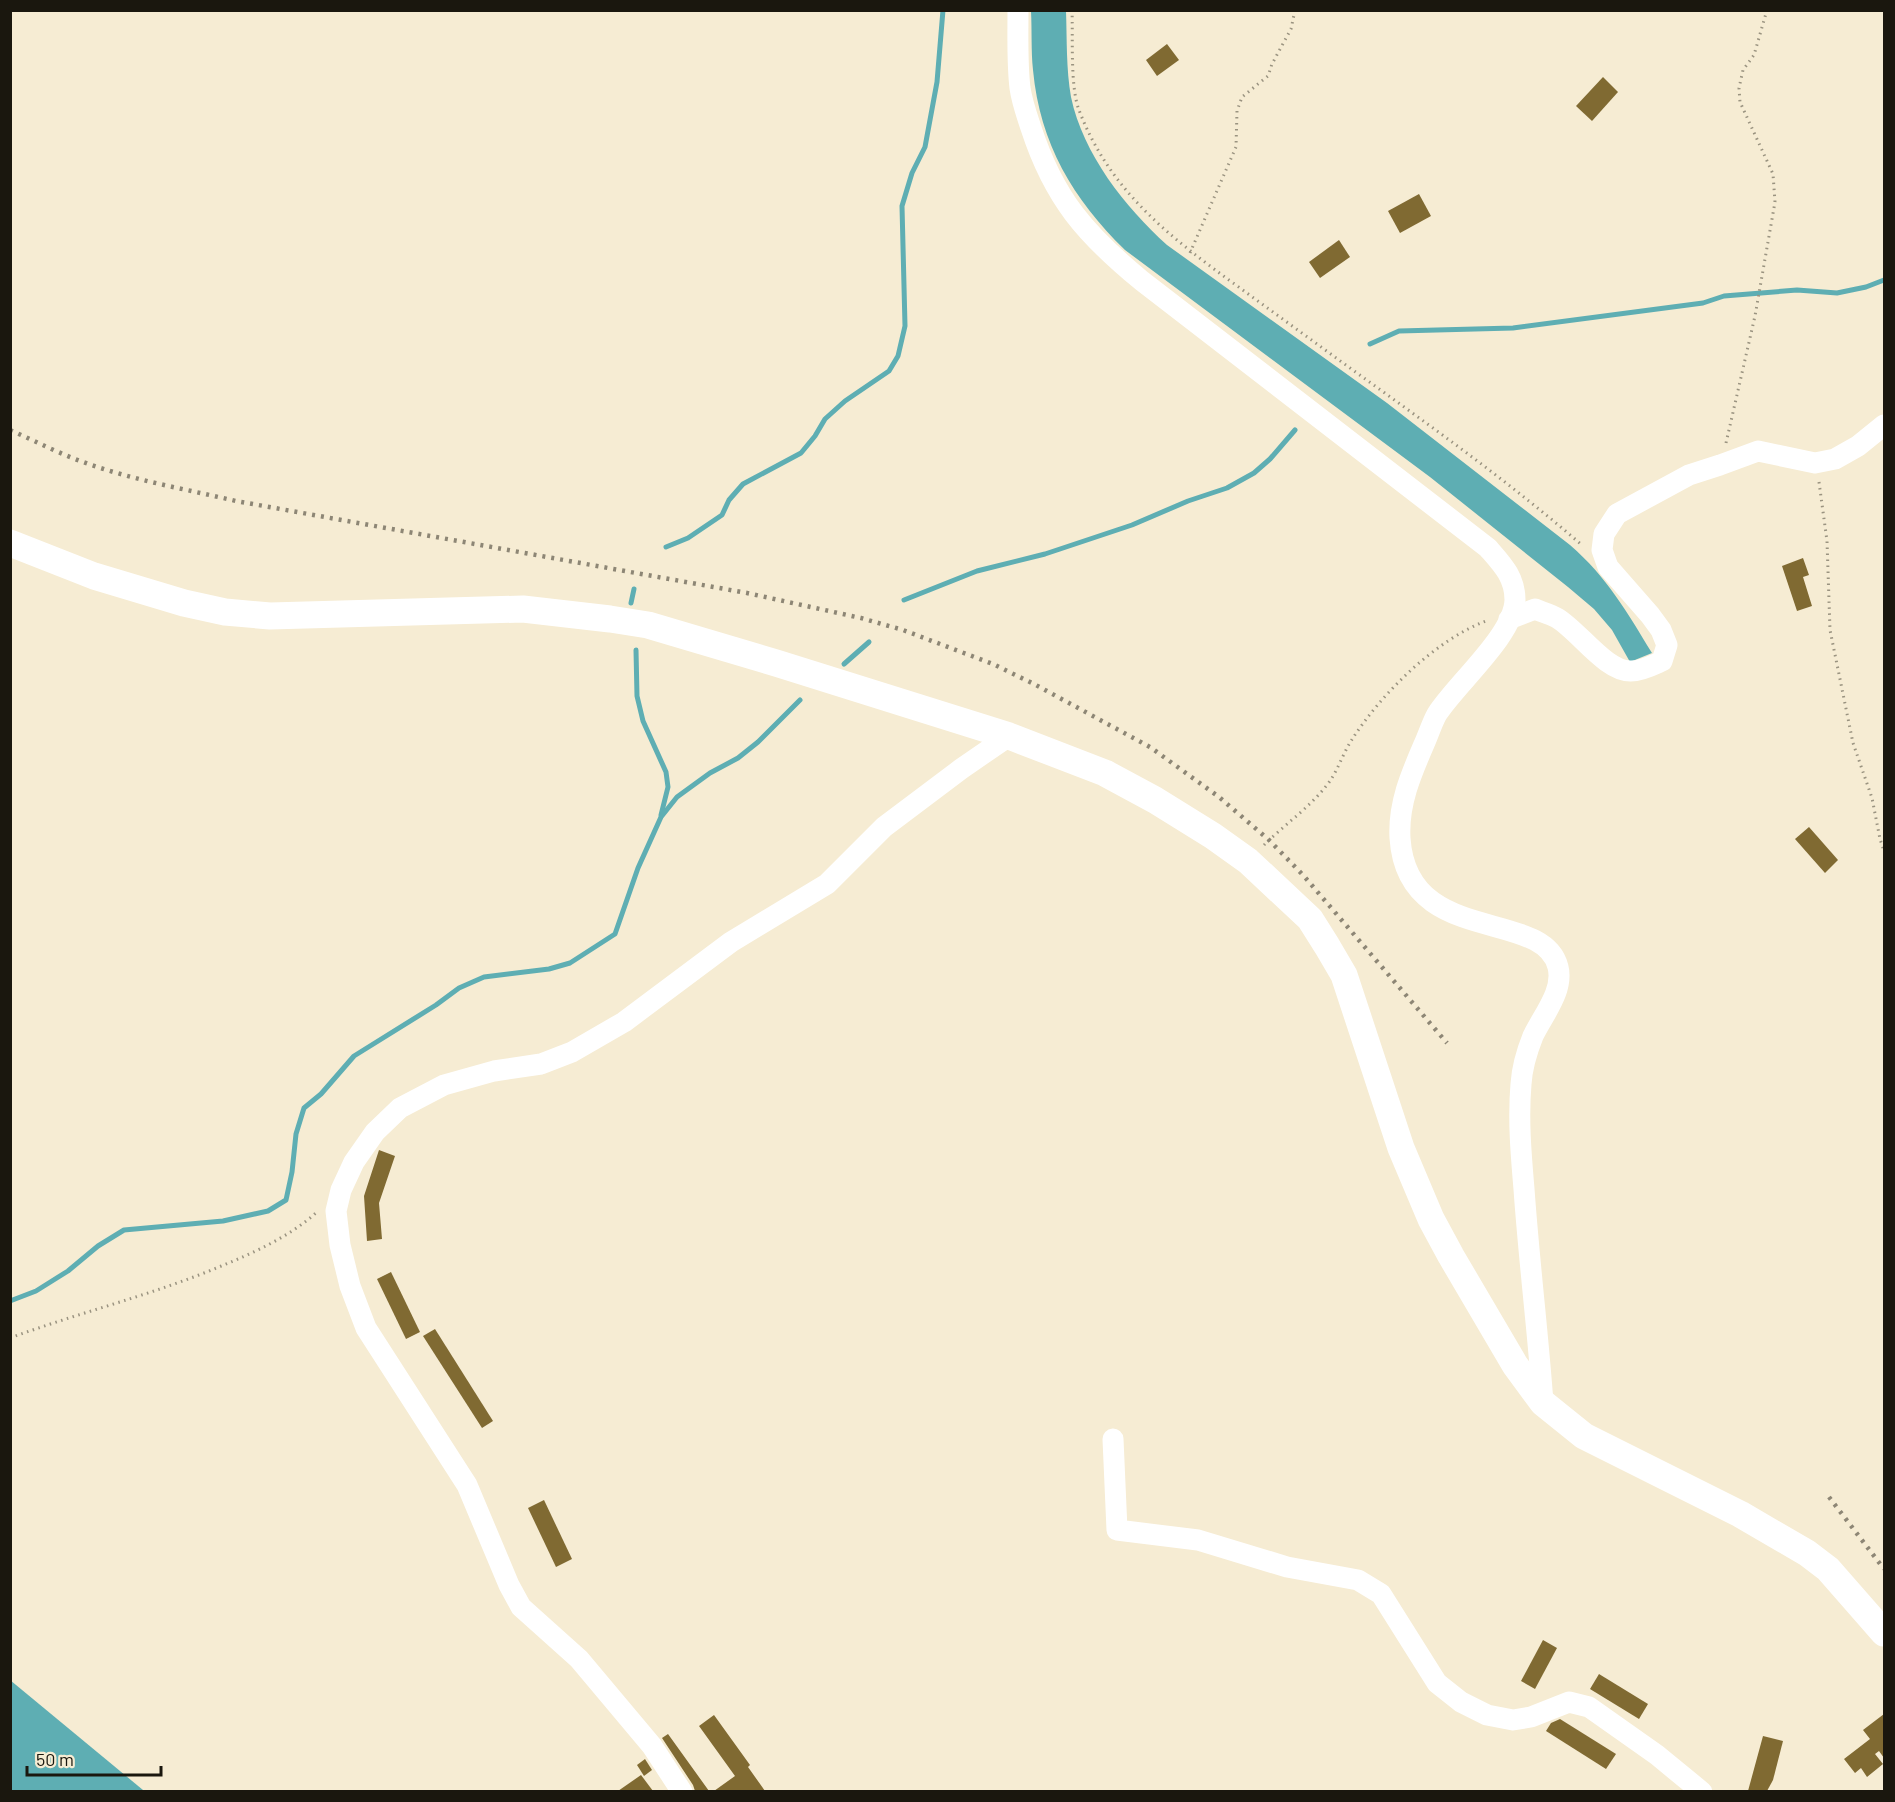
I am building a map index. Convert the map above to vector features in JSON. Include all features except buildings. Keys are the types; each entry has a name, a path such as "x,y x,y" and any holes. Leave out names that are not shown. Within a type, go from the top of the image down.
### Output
{"main road":[{"path":"10,543 94,576 184,603 225,612 270,616 523,609 648,625 1009,736 1105,773 1155,800 1248,861 1310,919 1344,975 1401,1148 1431,1219 1503,1345 1543,1403 1584,1436 1740,1514 1807,1553 1828,1569 1884,1633"}],"street":[{"path":"1018,10 1020,89 1028,118 1048,171 1065,202 1086,230 1106,251 1142,281 1488,548 1506,568 1514,585 1515,602 1509,619 1487,653 1436,715 1408,783 1401,813 1400,838 1404,861 1422,893 1437,906 1452,914 1528,937 1544,947 1552,955 1558,967 1558,982 1553,997 1533,1036 1525,1060 1520,1105 1527,1231 1543,1403"},
{"path":"1509,619 1535,609 1556,617 1576,632 1611,665 1620,670 1632,672 1662,661 1667,645 1661,630 1608,567 1602,550 1604,534 1617,514 1689,474 1758,451 1815,463 1835,459 1858,446 1884,425"},
{"path":"682,1791 652,1746 579,1659 521,1607 509,1585 466,1485 366,1328 350,1286 340,1245 336,1211 341,1190 354,1162 375,1132 400,1108 444,1085 494,1071 541,1064 572,1052 624,1022 731,942 827,884 884,826 1009,736"},
{"path":"1113,1440 1116,1530 1198,1540 1287,1567 1358,1580 1381,1594 1437,1683 1461,1702 1487,1715 1513,1720 1531,1717 1569,1702 1589,1707 1657,1755 1702,1791"}],"path":[{"path":"1072,10 1073,68 1078,107 1106,165 1146,214 1190,253 1437,431 1562,528 1608,567"},
{"path":"1190,253 1236,147 1237,111 1242,97 1268,76 1291,29 1295,10"},
{"path":"1720,465 1748,350 1775,202 1773,174 1740,102 1738,88 1743,70 1754,55 1767,10"},
{"path":"1815,463 1827,541 1830,630 1853,743 1872,798 1884,851"},
{"path":"1248,861 1329,782 1350,742 1378,703 1412,670 1443,646 1476,625 1499,616 1509,619"},
{"path":"10,1338 180,1283 248,1256 299,1228 341,1190"}],"water":[{"path":"1031,11 1066,11 1071,97 1085,139 1121,197 1151,230 1167,245 1387,403 1570,545 1606,582 1652,653 1630,662 1612,630 1594,609 1568,587 1430,477 1125,250 1106,231 1075,190 1051,146 1037,97 1032,63"},
{"path":"10,1680 143,1790 144,1791 11,1791"}],"waterway":[{"path":"666,547 688,538 722,515 729,500 743,484 801,453 825,419 845,401 889,371 898,356 905,326 902,206 912,173 925,147 937,82 943,10"},
{"path":"1370,344 1399,331 1513,328 1703,303 1724,296 1797,290 1837,293 1866,287 1884,280"},
{"path":"904,600 977,571 1045,554 1132,525 1188,501 1227,488 1254,473 1270,459 1295,430"},
{"path":"631,603 634,589"},
{"path":"844,664 869,642"},
{"path":"636,650 637,696 643,721 666,772 668,787 661,815"},
{"path":"10,1301 36,1291 124,1230 223,1221 268,1211 286,1200 296,1134 304,1108 321,1094 354,1056 459,988 484,977 549,969 570,963 615,934 638,868 661,817 677,797 710,773 738,758 758,742 800,700"}],"railway":[{"path":"10,430 83,462 159,484 236,501 747,593 861,618 903,630 993,664 1150,747 1219,797 1269,840 1303,875 1447,1043"},
{"path":"1829,1497 1884,1569"}]}
